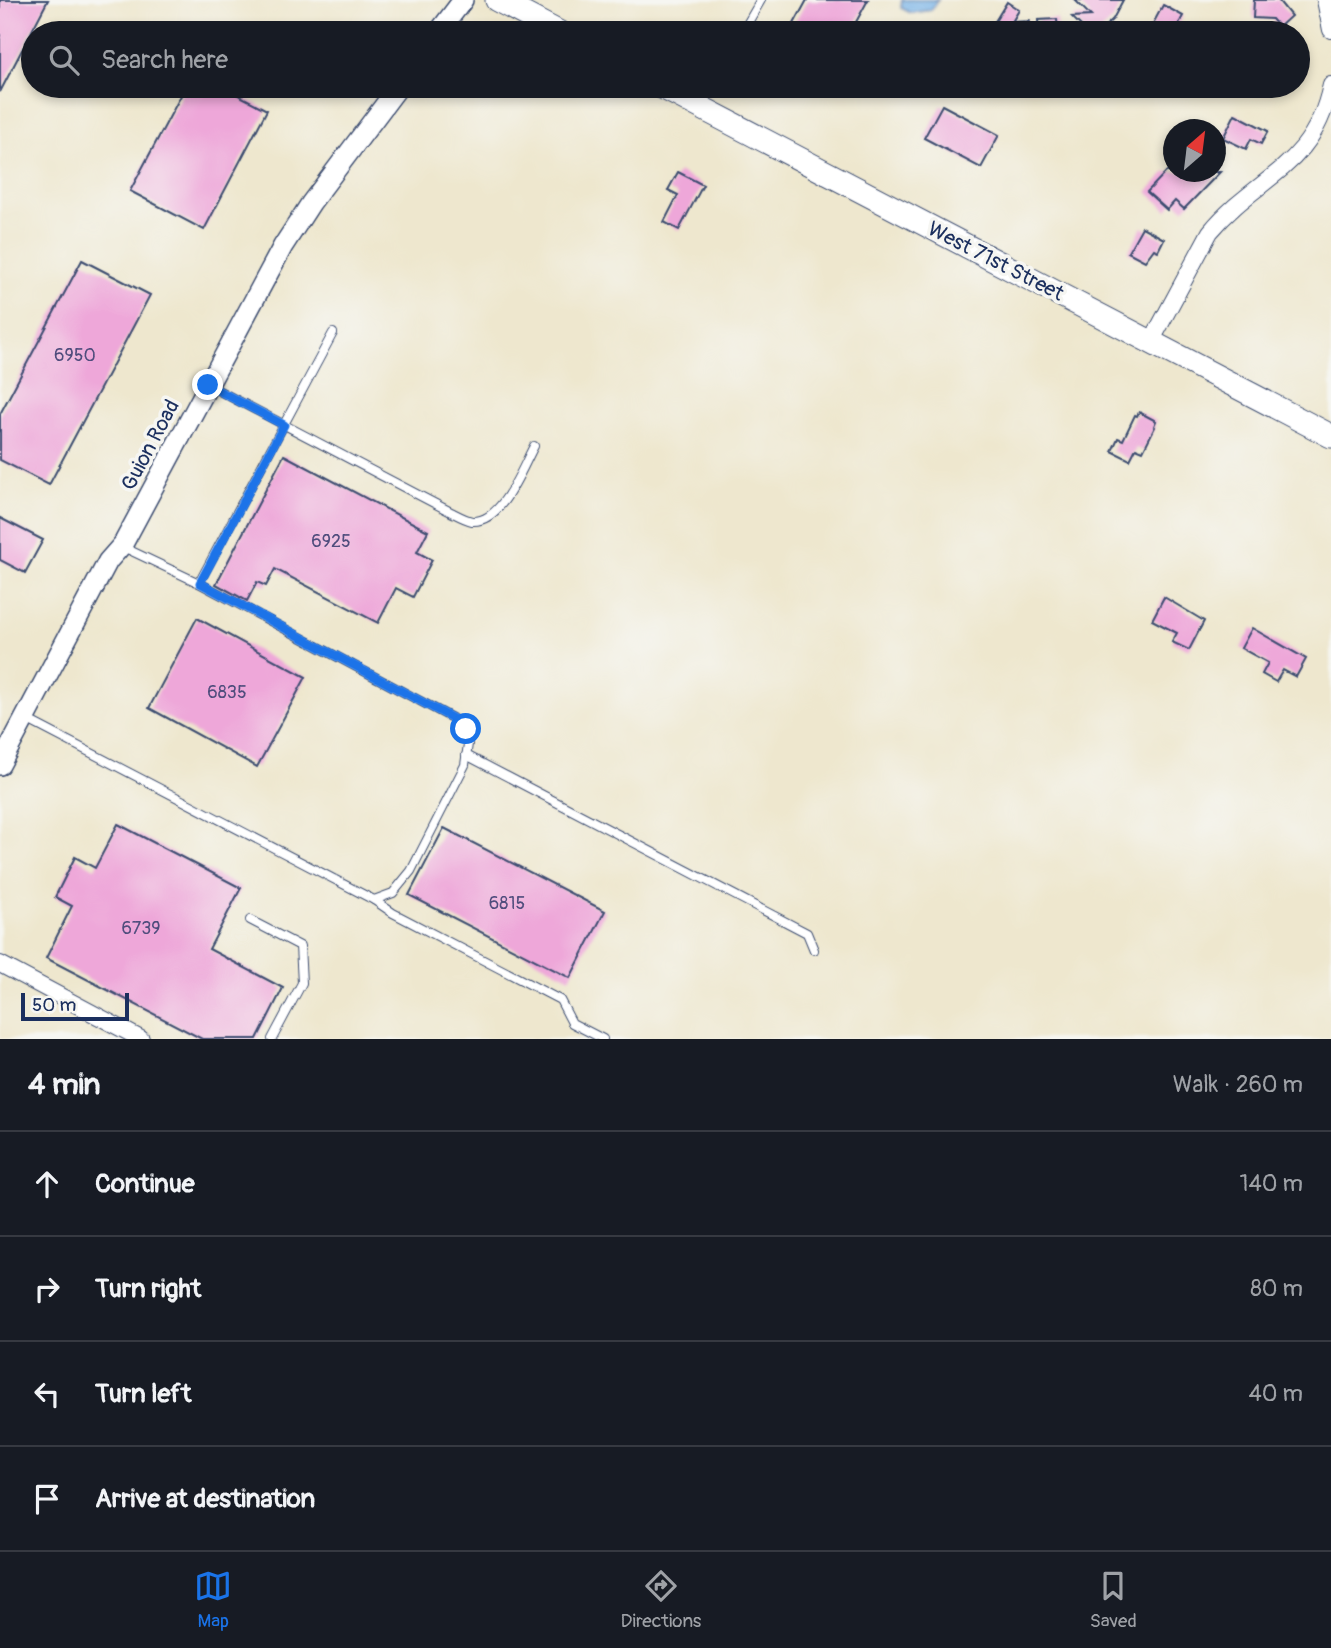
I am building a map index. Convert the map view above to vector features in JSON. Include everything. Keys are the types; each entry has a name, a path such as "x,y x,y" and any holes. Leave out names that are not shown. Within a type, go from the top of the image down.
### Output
{"main road":[{"path":"497,0 537,21"},
{"name":"West 71st Street","path":"683,98 1331,436"}],"street":[{"path":"448,21 463,0"},
{"path":"1325,0 1331,30"},
{"path":"1151,342 1210,232 1222,218 1298,155 1320,120 1331,85"},
{"name":"Guion Road","path":"3,752 25,718 108,561 121,546 296,224 390,98"},
{"path":"0,964 141,1039"}],"lane":[{"path":"749,21 761,0"},
{"path":"700,107 705,98"},
{"path":"200,583 333,333"},
{"path":"208,385 472,521 486,518 505,502 534,446"},
{"path":"121,546 200,583 452,718 466,729 468,744 465,765 411,871 393,893 374,900"},
{"path":"25,718 560,1000 572,1024 603,1039"},
{"path":"466,755 807,933 814,950"},
{"path":"250,920 300,946 302,983 272,1039"}],"water":[{"path":"902,0 938,0 931,10 911,13 901,8"}],"building":[{"path":"0,0 48,0 37,21 21,21 21,52 0,92"},
{"path":"807,0 868,0 857,21 796,21"},
{"path":"1075,0 1123,0 1111,21 1076,21 1072,17 1091,16"},
{"path":"1254,0 1278,0 1291,16 1286,21 1253,18"},
{"path":"1007,2 1019,10 1013,21 995,21"},
{"path":"1163,5 1183,16 1180,21 1154,21"},
{"path":"180,98 244,98 267,110 204,230 130,191"},
{"path":"942,105 999,135 981,168 924,138"},
{"path":"1235,114 1268,131 1261,144 1251,139 1246,149 1226,139 1226,132"},
{"path":"678,172 703,185 679,230 664,222 678,195 668,190"},
{"path":"1163,175 1163,182 1210,182 1184,209 1175,201 1167,210 1147,192"},
{"path":"1142,227 1164,239 1158,251 1154,249 1145,261 1128,252"},
{"path":"82,260 150,295 49,485 0,460 0,414"},
{"path":"1139,412 1156,421 1155,427 1143,451 1136,448 1130,460 1112,451 1118,438 1123,440"},
{"path":"284,455 428,531 417,552 432,560 413,597 396,588 378,623 275,569 266,586 257,582 247,601 216,584"},
{"path":"0,518 43,540 25,573 0,560"},
{"path":"1164,597 1204,621 1189,650 1172,642 1177,633 1152,620"},
{"path":"197,618 306,677 257,767 149,708"},
{"path":"1252,628 1306,659 1296,677 1283,670 1276,682 1262,674 1268,663 1241,648"},
{"path":"118,824 241,888 209,949 283,988 257,1039 202,1039 46,958 72,906 55,897 75,857 95,868"},
{"path":"444,828 605,911 570,978 409,895"}],"route":[{"path":"208,385 284,425 200,583 452,718 466,729"}]}
